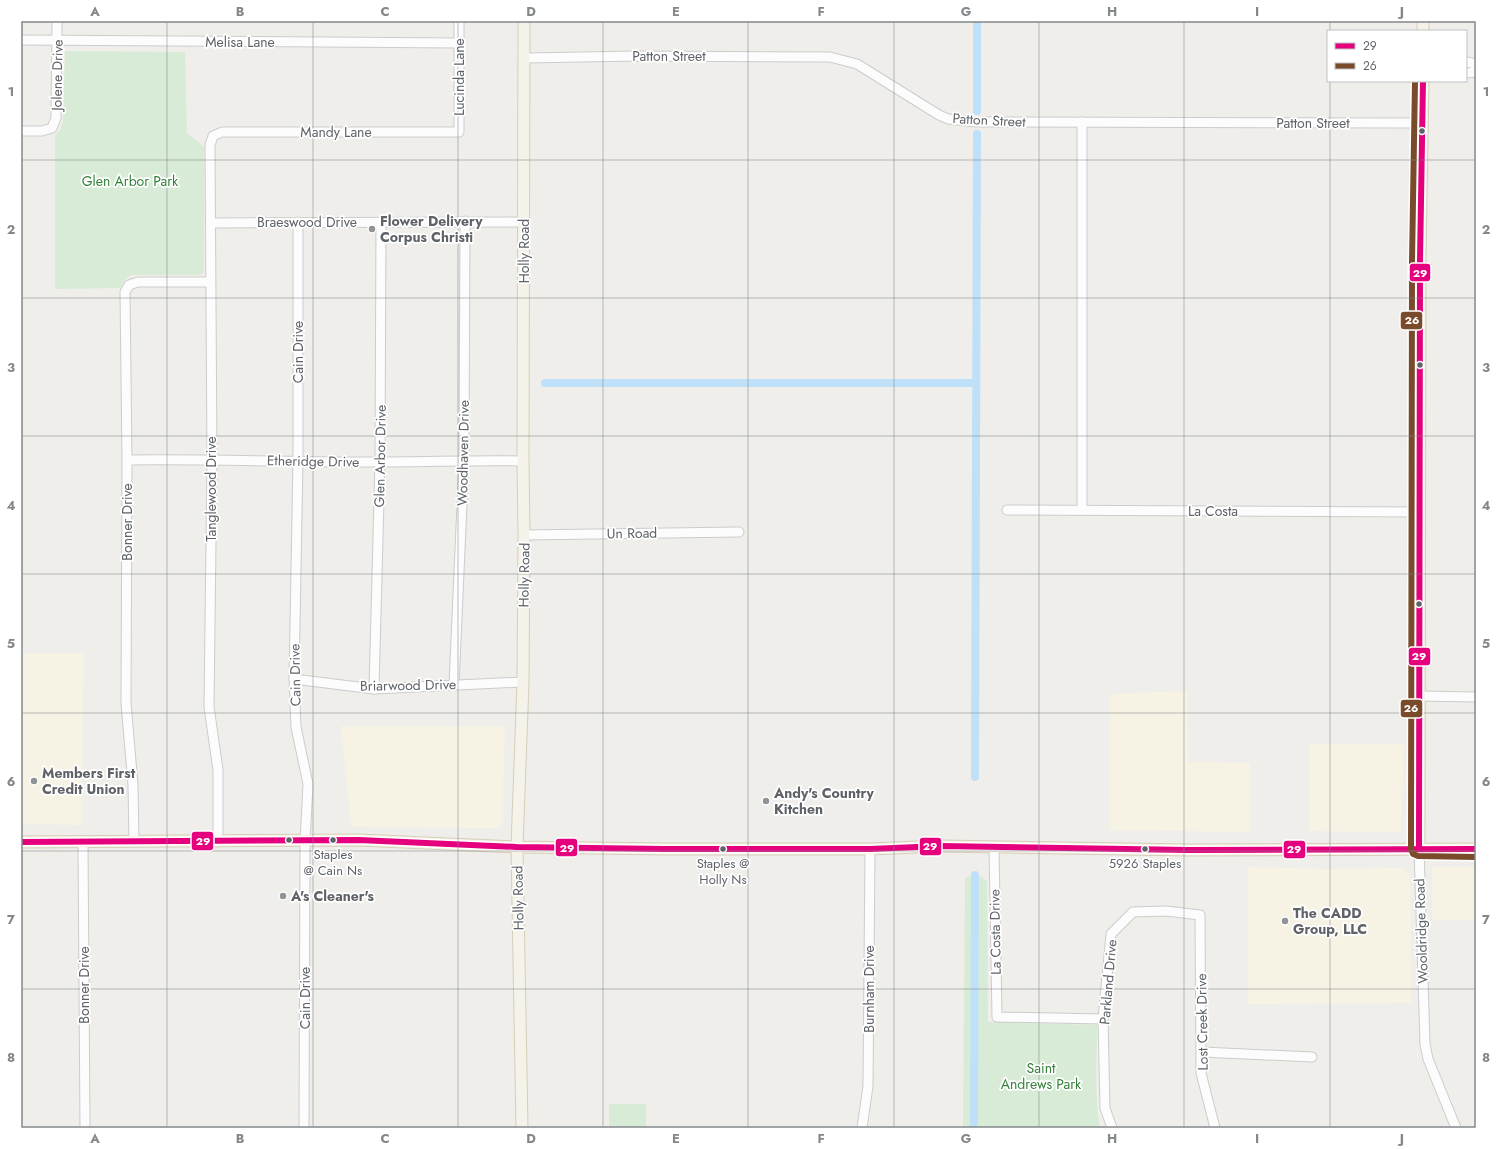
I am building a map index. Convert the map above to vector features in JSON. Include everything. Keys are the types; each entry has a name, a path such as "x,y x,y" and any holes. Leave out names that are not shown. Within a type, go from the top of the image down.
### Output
{"main road":[{"name":"Holly Road","path":"522,1128 517,847 523,682 524,21"},
{"name":"Wooldridge Road","path":"1419,848 1419,512 1422,82"},
{"path":"21,842 305,842 359,840 517,847 870,849 927,846 1188,850 1476,849"}],"street":[{"name":"Jolene Drive","path":"21,131 42,131 52,128 56,118 58,21"},
{"name":"Lucinda Lane","path":"459,21 460,132"},
{"name":"Melisa Lane","path":"21,40 459,43"},
{"name":"Patton Street","path":"525,58 644,56 830,57 857,64 926,109 948,119 976,122 1421,123"},
{"path":"1082,122 1082,510"},
{"name":"Mandy Lane","path":"213,136 222,132 460,132"},
{"name":"Tanglewood Drive","path":"213,136 210,145 212,459 209,707 218,770 218,842"},
{"name":"Woodhaven Drive","path":"454,685 464,459 465,221"},
{"name":"Cain Drive","path":"298,222 298,460 294,679 296,727 308,784 305,842 304,1128"},
{"name":"Glen Arbor Drive","path":"374,689 380,462 381,222"},
{"name":"Braeswood Drive","path":"211,223 524,222"},
{"name":"Bonner Drive","path":"134,842 132,785 126,703 126,292 129,285 138,282 210,282"},
{"name":"Etheridge Drive","path":"127,460 212,459 380,462 464,459 523,461"},
{"name":"La Costa","path":"1007,510 1419,512"},
{"name":"Un Road","path":"524,535 739,532"},
{"name":"Briarwood Drive","path":"294,679 374,689 523,682"},
{"path":"1419,696 1476,697"},
{"name":"Bonner Drive","path":"83,843 85,1128"},
{"name":"La Costa Drive","path":"994,847 997,1018 1103,1019"},
{"name":"Wooldridge Road","path":"1419,848 1425,1044 1428,1059 1456,1128"},
{"name":"Burnham Drive","path":"862,1128 868,1086 870,849"},
{"name":"Parkland Drive","path":"1112,1128 1105,1108 1103,1019 1111,934 1122,921 1133,912 1151,910 1200,915"},
{"name":"Lost Creek Drive","path":"1200,915 1201,1073 1215,1128"},
{"path":"1202,1052 1312,1057"}],"shaded area":[{"path":"21,653 84,653 81,825 21,824"},
{"path":"1187,691 1188,762 1250,763 1250,832 1110,830 1110,694"},
{"path":"341,726 505,726 502,824 495,828 351,827"},
{"path":"1309,744 1404,744 1401,832 1309,831"},
{"path":"1248,867 1327,869 1404,868 1410,875 1411,1003 1248,1004"},
{"path":"1432,867 1476,867 1476,920 1432,920"}],"green space":[{"name":"Glen Arbor Park","path":"65,51 185,52 187,133 204,147 204,272 200,275 132,275 126,278 120,288 55,289 55,136 60,130 63,121"},
{"name":"Saint Andrews Park","path":"968,876 980,876 987,881 988,1022 1097,1025 1096,1089 1100,1128 963,1128 965,879"},
{"path":"609,1104 646,1104 646,1128 609,1128"}],"waterway":[{"path":"977,21 977,111"},
{"path":"975,777 977,134"},
{"path":"545,383 976,383"},
{"path":"974,1128 975,875"}],"transit line":[{"name":"26","path":"1415,82 1412,261 1411,849 1413,854 1418,856 1476,857"},
{"name":"29","path":"1419,848 1420,261 1423,82"},
{"name":"29","path":"21,842 359,840 517,847 665,849 870,849 941,846 1188,850 1476,849"}],"place":[{"name":"Flower Delivery Corpus Christi","path":"372,229"},
{"name":"Members First Credit Union","path":"34,781"},
{"name":"Andy's Country Kitchen","path":"766,801"},
{"name":"Staples @ Cain Ns","path":"333,840"},
{"name":"Staples @ Holly Ns","path":"723,849"},
{"name":"5926 Staples","path":"1145,849"},
{"name":"A's Cleaner's","path":"283,896"},
{"name":"The CADD Group, LLC","path":"1285,921"}]}
